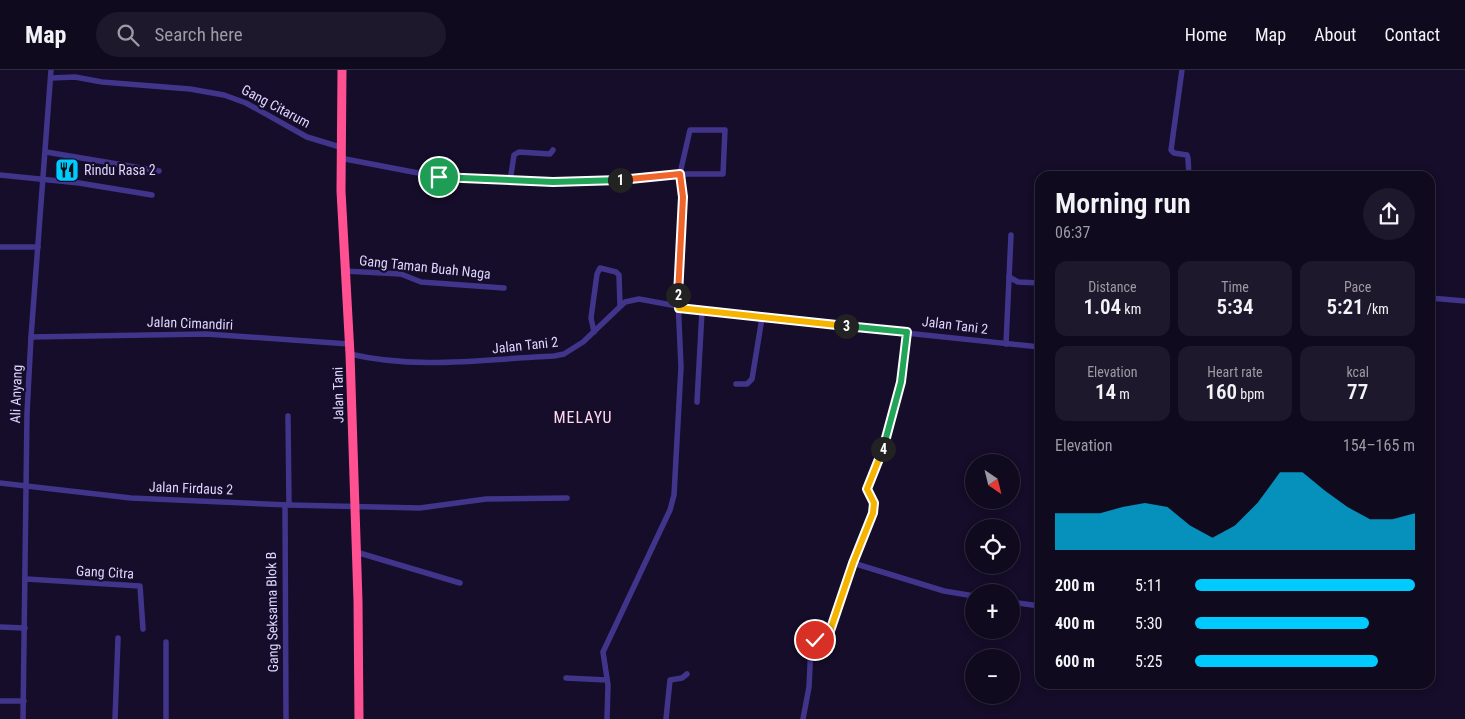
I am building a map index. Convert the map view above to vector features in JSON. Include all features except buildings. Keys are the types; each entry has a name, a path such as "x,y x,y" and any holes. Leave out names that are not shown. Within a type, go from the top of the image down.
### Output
{"highway":[{"name":"Jalan Tani","path":"342,70 340,158 344,270 350,354 359,719"}],"street":[{"name":"Ali Anyang","path":"23,719 26,486 31,337 51,70"},
{"path":"1182,70 1171,150 1174,153 1187,156 1190,162 1189,171"},
{"name":"Gang Citarum","path":"51,78 76,77 102,82 190,89 230,97 246,103 306,137 340,147"},
{"path":"340,158 439,177 510,181 609,181 680,174 723,174 725,130 690,130 680,174 683,197 679,308 681,367 674,495 670,510 603,652 607,680 607,719"},
{"path":"510,181 512,159 516,153 550,154 553,150"},
{"path":"46,152 159,171"},
{"path":"0,174 44,178 152,195"},
{"path":"1006,344 1011,235"},
{"path":"0,246 38,247"},
{"path":"594,332 591,318 596,274 600,268 616,272 619,275 620,306"},
{"name":"Gang Taman Buah Naga","path":"344,270 401,274 421,282 504,288"},
{"path":"1009,277 1018,282 1035,283"},
{"path":"1435,298 1465,301"},
{"name":"Jalan Tani 2","path":"350,354 389,362 467,363 554,356 573,350 625,302 639,299 702,311 1035,347"},
{"path":"697,402 702,311"},
{"path":"736,384 747,384 752,379 762,318"},
{"path":"803,719 809,687 811,644 815,640 824,642 827,640 874,507 867,489 883,450 899,391 907,332"},
{"name":"Jalan Cimandiri","path":"31,337 206,334 349,344"},
{"name":"Gang Seksama Blok B","path":"286,719 288,416"},
{"name":"Jalan Firdaus 2","path":"0,483 131,498 287,505 355,505 420,508 486,499 567,498"},
{"path":"356,552 460,583"},
{"path":"853,563 944,591 965,594"},
{"name":"Gang Citra","path":"26,579 140,586 143,629"},
{"path":"1020,603 1035,605"},
{"path":"0,627 25,628"},
{"path":"115,719 118,638"},
{"path":"166,642 166,719"},
{"path":"666,719 670,680 682,678 687,674"},
{"path":"566,678 607,680"},
{"path":"0,701 24,701"}],"place":[{"name":"Rindu Rasa 2","path":"67,170"}],"district":[{"name":"MELAYU","path":"583,417"}],"route":[{"path":"439,177 478,180 584,182 680,174 683,197 679,308 907,332 899,391 883,450 867,489 874,503 873,513 853,563 827,640 824,642 815,640"}]}
